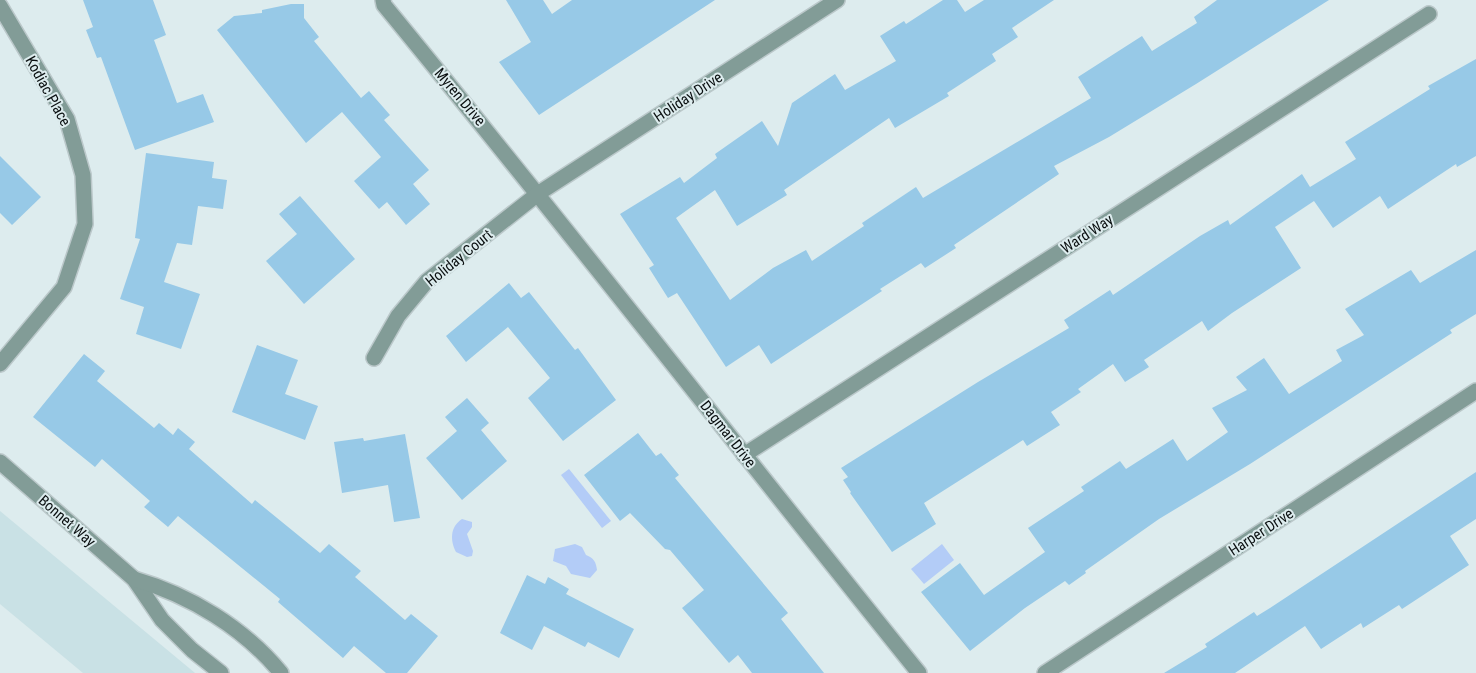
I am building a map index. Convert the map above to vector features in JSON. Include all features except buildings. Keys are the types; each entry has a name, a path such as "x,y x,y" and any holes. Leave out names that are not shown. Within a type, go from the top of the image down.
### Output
{"street":[{"name":"Myren Drive","path":"383,0 384,5 539,193"},
{"name":"Holiday Drive","path":"539,193 837,0"},
{"name":"Kodiac Place","path":"0,6 67,119 83,175 85,224 64,287 0,364"},
{"name":"Ward Way","path":"744,455 1429,14"},
{"name":"Holiday Court","path":"374,358 398,316 427,281 539,193"},
{"name":"Dagmar Drive","path":"539,193 744,455 919,673"},
{"name":"Harper Drive","path":"1045,673 1476,391"},
{"name":"Bonnet Way","path":"0,462 134,579 162,620 192,650 221,673"},
{"name":"Bonnet Way","path":"134,579 177,594 218,616 272,661 281,673"}],"shaded area":[{"path":"0,511 195,673 83,673 0,604"}],"water":[{"path":"569,469 611,521 602,528 561,475"},
{"path":"462,519 472,522 472,527 467,534 473,551 472,556 467,557 456,552 452,538 455,526"},
{"path":"575,544 582,547 586,555 591,557 595,563 597,570 590,578 571,574 566,566 553,561 555,549"},
{"path":"942,544 954,560 924,584 911,569"}]}
